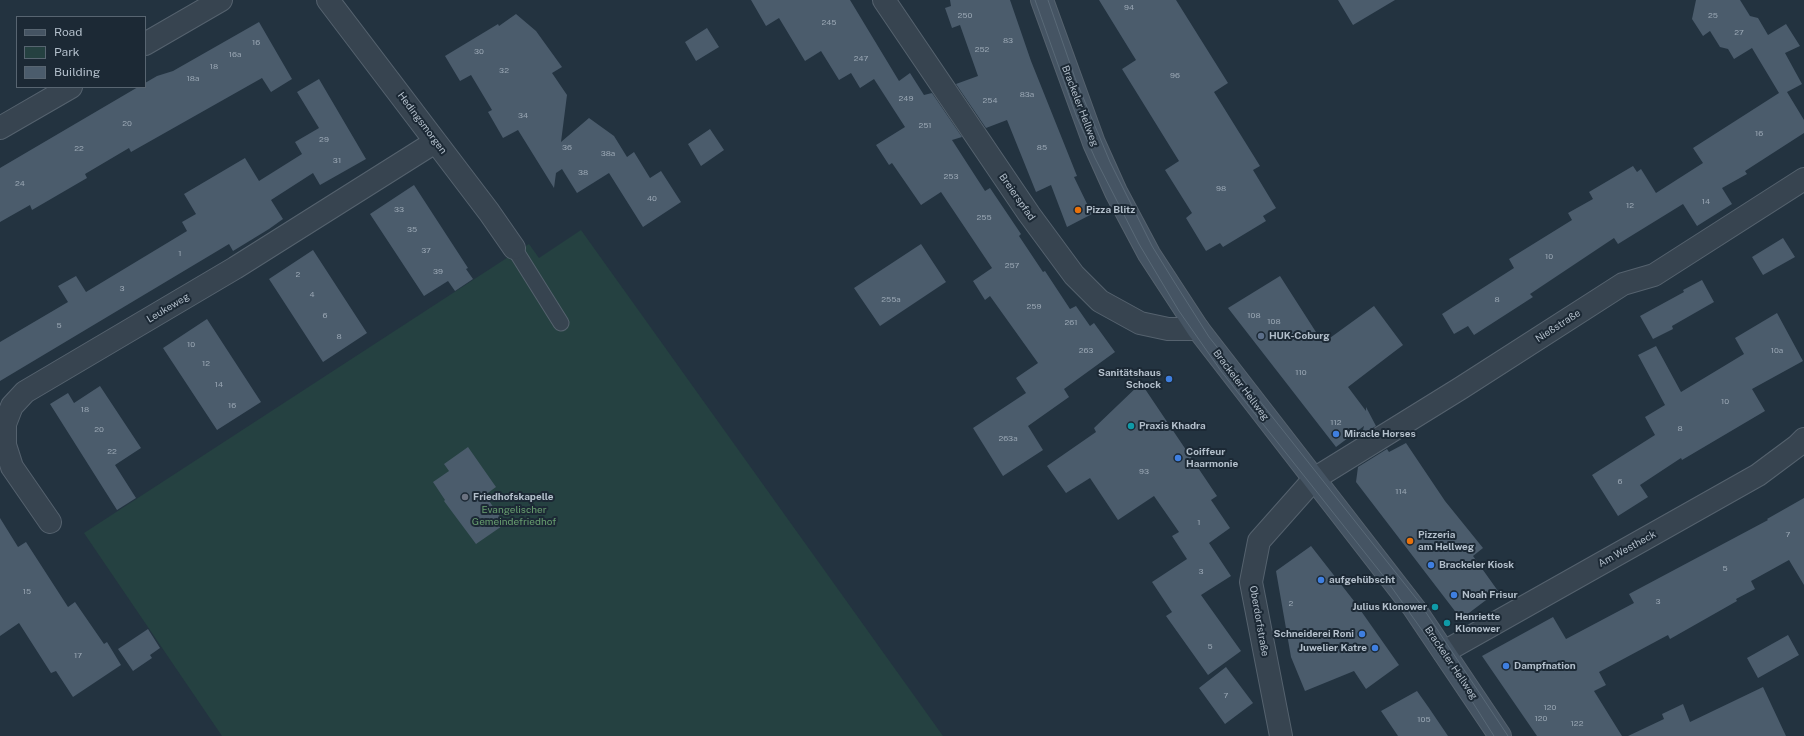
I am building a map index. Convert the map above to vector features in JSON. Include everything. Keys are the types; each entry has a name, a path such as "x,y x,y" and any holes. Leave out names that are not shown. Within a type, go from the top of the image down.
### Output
{"main road":[{"name":"Brackeler Hellweg","path":"1042,0 1094,143 1116,192 1149,254 1198,329 1414,608 1500,736"}],"street":[{"path":"146,43 221,0"},
{"name":"Hedingsmorgen","path":"328,0 489,212 514,248"},
{"name":"Breierspfad","path":"884,0 1029,214 1074,275 1100,301 1140,323 1168,329 1198,329"},
{"path":"0,128 69,88"},
{"name":"Leukeweg","path":"50,522 12,467 5,445 5,424 12,406 25,392 235,268 435,142"},
{"name":"Nießstraße","path":"1314,478 1461,388 1623,284 1654,275 1804,179"},
{"name":"Am Westheck","path":"1444,652 1758,475 1797,446 1804,438"},
{"name":"Oberdorfstraße","path":"1281,736 1251,582 1259,541 1314,478"}],"lane":[{"path":"514,248 561,323"}],"green space":[{"name":"Evangelischer Gemeindefriedhof","path":"581,230 943,736 222,736 84,533 529,244 539,258"}],"building":[{"path":"751,0 850,0 899,81 910,73 924,95 932,93 962,137 952,140 985,191 990,188 1021,234 1019,236 1043,272 1045,271 1070,309 1076,306 1090,326 1094,323 1115,352 1064,389 1069,397 1028,426 1043,450 1003,476 973,428 1026,393 1016,378 1038,363 990,296 985,300 973,281 992,268 941,192 921,205 892,163 889,165 876,145 905,127 874,79 860,88 851,73 839,80 821,51 805,61 779,18 766,26"},
{"path":"950,0 1010,0 1031,61 1077,176 1074,177 1092,214 1067,227 1051,185 1036,192 1007,120 986,128 956,84 978,76 960,25 952,28 945,8 951,6"},
{"path":"1099,0 1176,0 1228,83 1214,92 1260,166 1253,170 1276,208 1263,216 1266,221 1223,247 1220,243 1206,251 1186,218 1192,213 1165,170 1179,161 1122,69 1136,60"},
{"path":"1338,0 1395,0 1353,25"},
{"path":"1696,0 1740,0 1750,16 1758,18 1768,35 1786,24 1800,46 1785,53 1802,84 1787,92 1804,120 1804,133 1745,171 1747,174 1722,188 1732,204 1697,226 1683,204 1618,244 1614,238 1530,294 1533,297 1474,335 1468,326 1454,334 1442,314 1514,268 1509,259 1572,220 1568,213 1593,199 1589,192 1633,166 1637,172 1641,169 1656,193 1703,163 1693,148 1779,93 1752,48 1734,59 1728,49 1720,47 1710,31 1703,36 1692,19"},
{"path":"516,14 536,31 562,67 552,73 567,95 561,142 589,118 614,136 627,157 634,152 650,178 661,171 681,202 643,227 609,173 577,193 562,169 556,173 554,188 518,130 503,138 488,112 492,110 471,75 460,81 445,56 498,24 499,26"},
{"path":"259,22 292,79 271,92 262,78 131,152 129,148 85,174 87,178 32,210 30,205 0,222 0,168 136,88 146,88 146,82 157,76 173,71"},
{"path":"707,28 719,47 696,61 685,42"},
{"path":"319,79 366,159 320,185 313,173 271,200 283,219 269,229 233,251 229,244 0,381 0,342 68,302 58,286 76,276 86,292 187,231 182,222 196,214 184,194 245,158 259,181 302,154 295,142 319,128 297,92"},
{"path":"710,129 724,150 701,166 688,144"},
{"path":"414,185 468,268 466,269 473,279 455,291 448,281 424,296 370,214"},
{"path":"1783,238 1795,257 1763,275 1752,257"},
{"path":"921,244 946,282 880,326 854,288"},
{"path":"313,250 367,333 323,362 269,279"},
{"path":"1280,276 1323,343 1374,306 1403,345 1348,387 1366,411 1366,407 1376,426 1362,434 1364,426 1336,447 1228,308"},
{"path":"1702,280 1714,302 1672,326 1673,329 1653,339 1640,316 1684,292 1683,290"},
{"path":"1777,313 1803,361 1752,389 1765,411 1682,460 1681,458 1640,485 1648,497 1618,516 1592,475 1655,435 1645,417 1665,405 1638,355 1656,346 1681,392 1744,354 1735,338"},
{"path":"207,319 261,402 217,430 163,348"},
{"path":"1141,383 1217,496 1211,500 1230,528 1209,543 1231,576 1201,595 1241,651 1208,675 1166,616 1172,612 1152,582 1187,559 1172,536 1179,532 1154,496 1118,520 1090,478 1066,493 1047,466 1096,432 1094,428"},
{"path":"100,386 141,448 115,465 136,498 117,510 50,404 68,393 74,403"},
{"path":"1406,443 1445,501 1483,548 1473,556 1498,591 1461,619 1356,482 1358,467 1387,449 1389,452"},
{"name":"Friedhofskapelle","path":"468,447 496,487 485,495 505,524 476,544 444,501 445,500 433,482 449,471 444,464"},
{"path":"1804,498 1804,585 1789,560 1751,581 1755,589 1736,599 1737,601 1670,639 1668,635 1599,672 1606,685 1594,691 1622,736 1537,736 1482,656 1553,617 1566,639 1634,603 1629,594 1768,520 1767,519"},
{"path":"0,518 18,547 26,542 68,607 75,602 104,644 107,642 121,665 73,697 56,671 51,673 19,623 0,636"},
{"path":"1311,546 1354,601 1399,665 1366,689 1354,671 1305,691 1291,657 1276,571"},
{"path":"148,629 160,648 150,655 152,658 133,671 118,649"},
{"path":"1788,635 1799,655 1758,678 1747,658"},
{"path":"1226,667 1253,703 1225,724 1199,688"},
{"path":"1763,687 1786,736 1628,736 1664,719 1662,714 1683,704 1690,722"},
{"path":"1417,691 1448,736 1398,736 1381,711"}],"tram line":[{"path":"1035,0 1076,115 1095,158 1139,244 1179,311 1221,371 1385,578 1468,695 1494,736"},
{"path":"1048,0 1075,78 1110,162 1152,246 1173,280 1209,337 1419,602 1508,736"}],"place":[{"name":"Pizza Blitz","path":"1078,210"},
{"name":"HUK-Coburg","path":"1261,336"},
{"name":"Sanitätshaus Schock","path":"1169,379"},
{"name":"Praxis Khadra","path":"1131,426"},
{"name":"Miracle Horses","path":"1336,434"},
{"name":"Coiffeur Haarmonie","path":"1178,458"},
{"name":"Friedhofskapelle","path":"465,497"},
{"name":"Pizzeria am Hellweg","path":"1410,541"},
{"name":"Brackeler Kiosk","path":"1431,565"},
{"name":"aufgehübscht","path":"1321,580"},
{"name":"Noah Frisur","path":"1454,595"},
{"name":"Julius Klonower","path":"1435,607"},
{"name":"Henriette Klonower","path":"1447,623"},
{"name":"Schneiderei Roni","path":"1362,634"},
{"name":"Juwelier Katre","path":"1375,648"},
{"name":"Dampfnation","path":"1506,666"}]}
